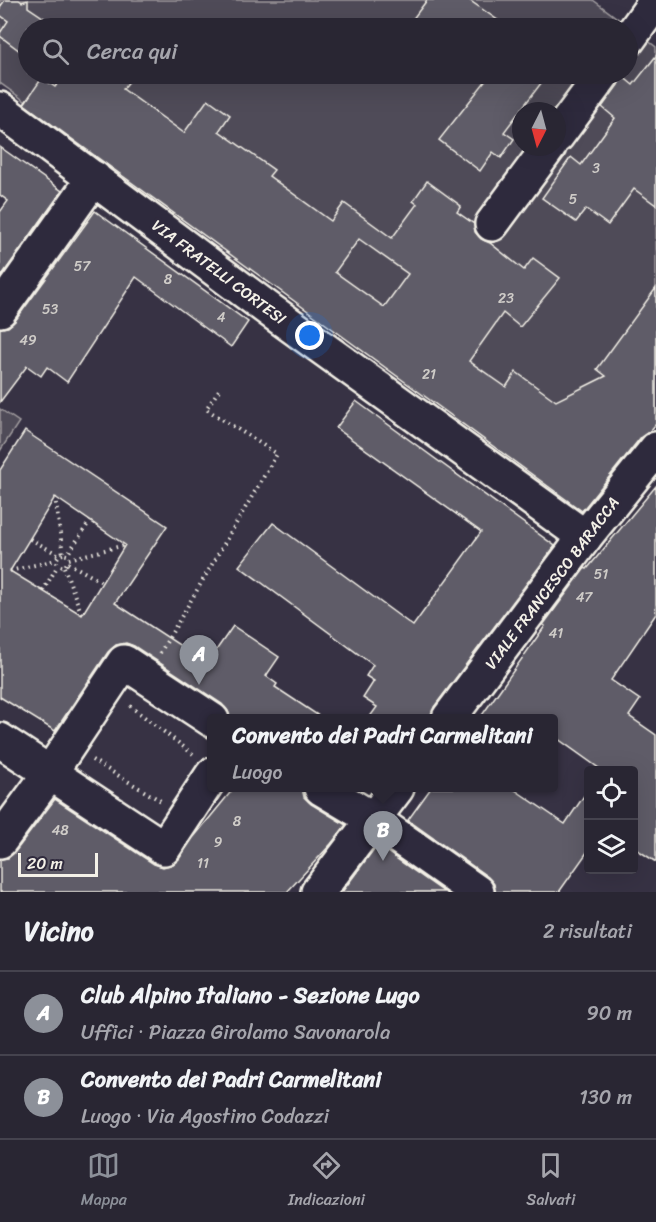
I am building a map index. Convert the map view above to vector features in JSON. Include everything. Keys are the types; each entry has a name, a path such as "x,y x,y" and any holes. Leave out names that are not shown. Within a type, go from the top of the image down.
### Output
{"street":[{"path":"638,25 656,1"},
{"path":"566,124 596,84"},
{"name":"VIA FRATELLI CORTESI","path":"0,109 271,311 585,537"},
{"path":"492,224 542,156"},
{"path":"0,310 94,178"},
{"name":"VIALE FRANCESCO BARACCA","path":"452,714 585,537 656,449"},
{"path":"0,841 56,763 123,662 207,717"},
{"path":"0,740 56,763 164,848 207,783"},
{"path":"328,792 373,819 477,892"},
{"path":"318,892 394,792"}],"path":[{"path":"146,676 277,454 206,409 219,390"},
{"path":"56,497 65,559 82,615"},
{"path":"43,591 57,562 65,559 90,521"},
{"path":"30,538 102,582"},
{"path":"10,571 125,545"},
{"path":"56,763 82,760 85,756 185,816"}],"shaded area":[{"path":"0,0 593,0 617,18 18,18 18,84 638,84 638,34 656,47 656,412 583,503 0,83"},
{"path":"0,409 19,422 0,451"}],"building":[{"path":"5,0 22,2 28,0 28,7 44,18 18,18 18,50 0,36 8,21 0,15 0,7"},
{"path":"427,0 469,0 495,18 414,18"},
{"path":"656,56 656,205 634,189 608,225 586,209 576,222 542,198 571,157 581,165 615,118 602,107 618,84 638,84 638,79"},
{"path":"38,84 51,84 55,87 57,84 127,84 123,89 184,133 208,99 230,115 219,131 274,170 269,176 331,221 344,203 392,238 417,204 413,201 427,181 461,206 457,212 474,224 475,232 481,239 490,243 524,270 533,258 560,278 520,327 503,313 469,361 506,387 516,372 556,401 606,376 597,369 656,288 656,424 641,437 582,511 24,104","holes":["359,239 408,274 384,307 335,272"]},
{"path":"483,84 540,84 527,102 512,102 512,121 504,132 512,138 512,142 501,158 493,152 480,171 439,140"},
{"path":"0,147 62,191 0,278 0,212 8,201 0,195"},
{"path":"95,211 248,322 231,347 136,277 67,382 47,367 41,376 27,366 0,402 0,328 8,327 15,321"},
{"path":"356,401 555,546 434,707 432,714 372,714 377,707 363,698 374,681 366,676 373,665 239,566 273,523 413,626 481,532 336,428"},
{"path":"25,431 167,526 115,603 196,656 203,645 215,652 233,626 279,657 266,676 277,684 275,687 316,714 229,714 222,704 126,643 116,645 108,652 55,731 0,697 0,470","holes":["55,497 125,545 82,615 10,571"]},
{"path":"656,486 656,614 611,680 640,700 629,716 656,735 656,862 638,850 638,766 596,766 558,739 558,714 483,714 585,568 587,569"},
{"path":"231,792 303,792 304,797 311,804 346,825 287,892 0,892 0,859 8,858 15,852 55,799 154,864 163,867 179,859"},
{"path":"428,792 518,792 565,824 584,796 584,857 559,892 495,892 494,884 488,877 408,820"},
{"path":"377,845 444,892 342,892"}],"place":[{"name":"Club Alpino Italiano - Sezione Lugo","path":"199,685"},
{"name":"Convento dei Padri Carmelitani","path":"383,861"}]}
